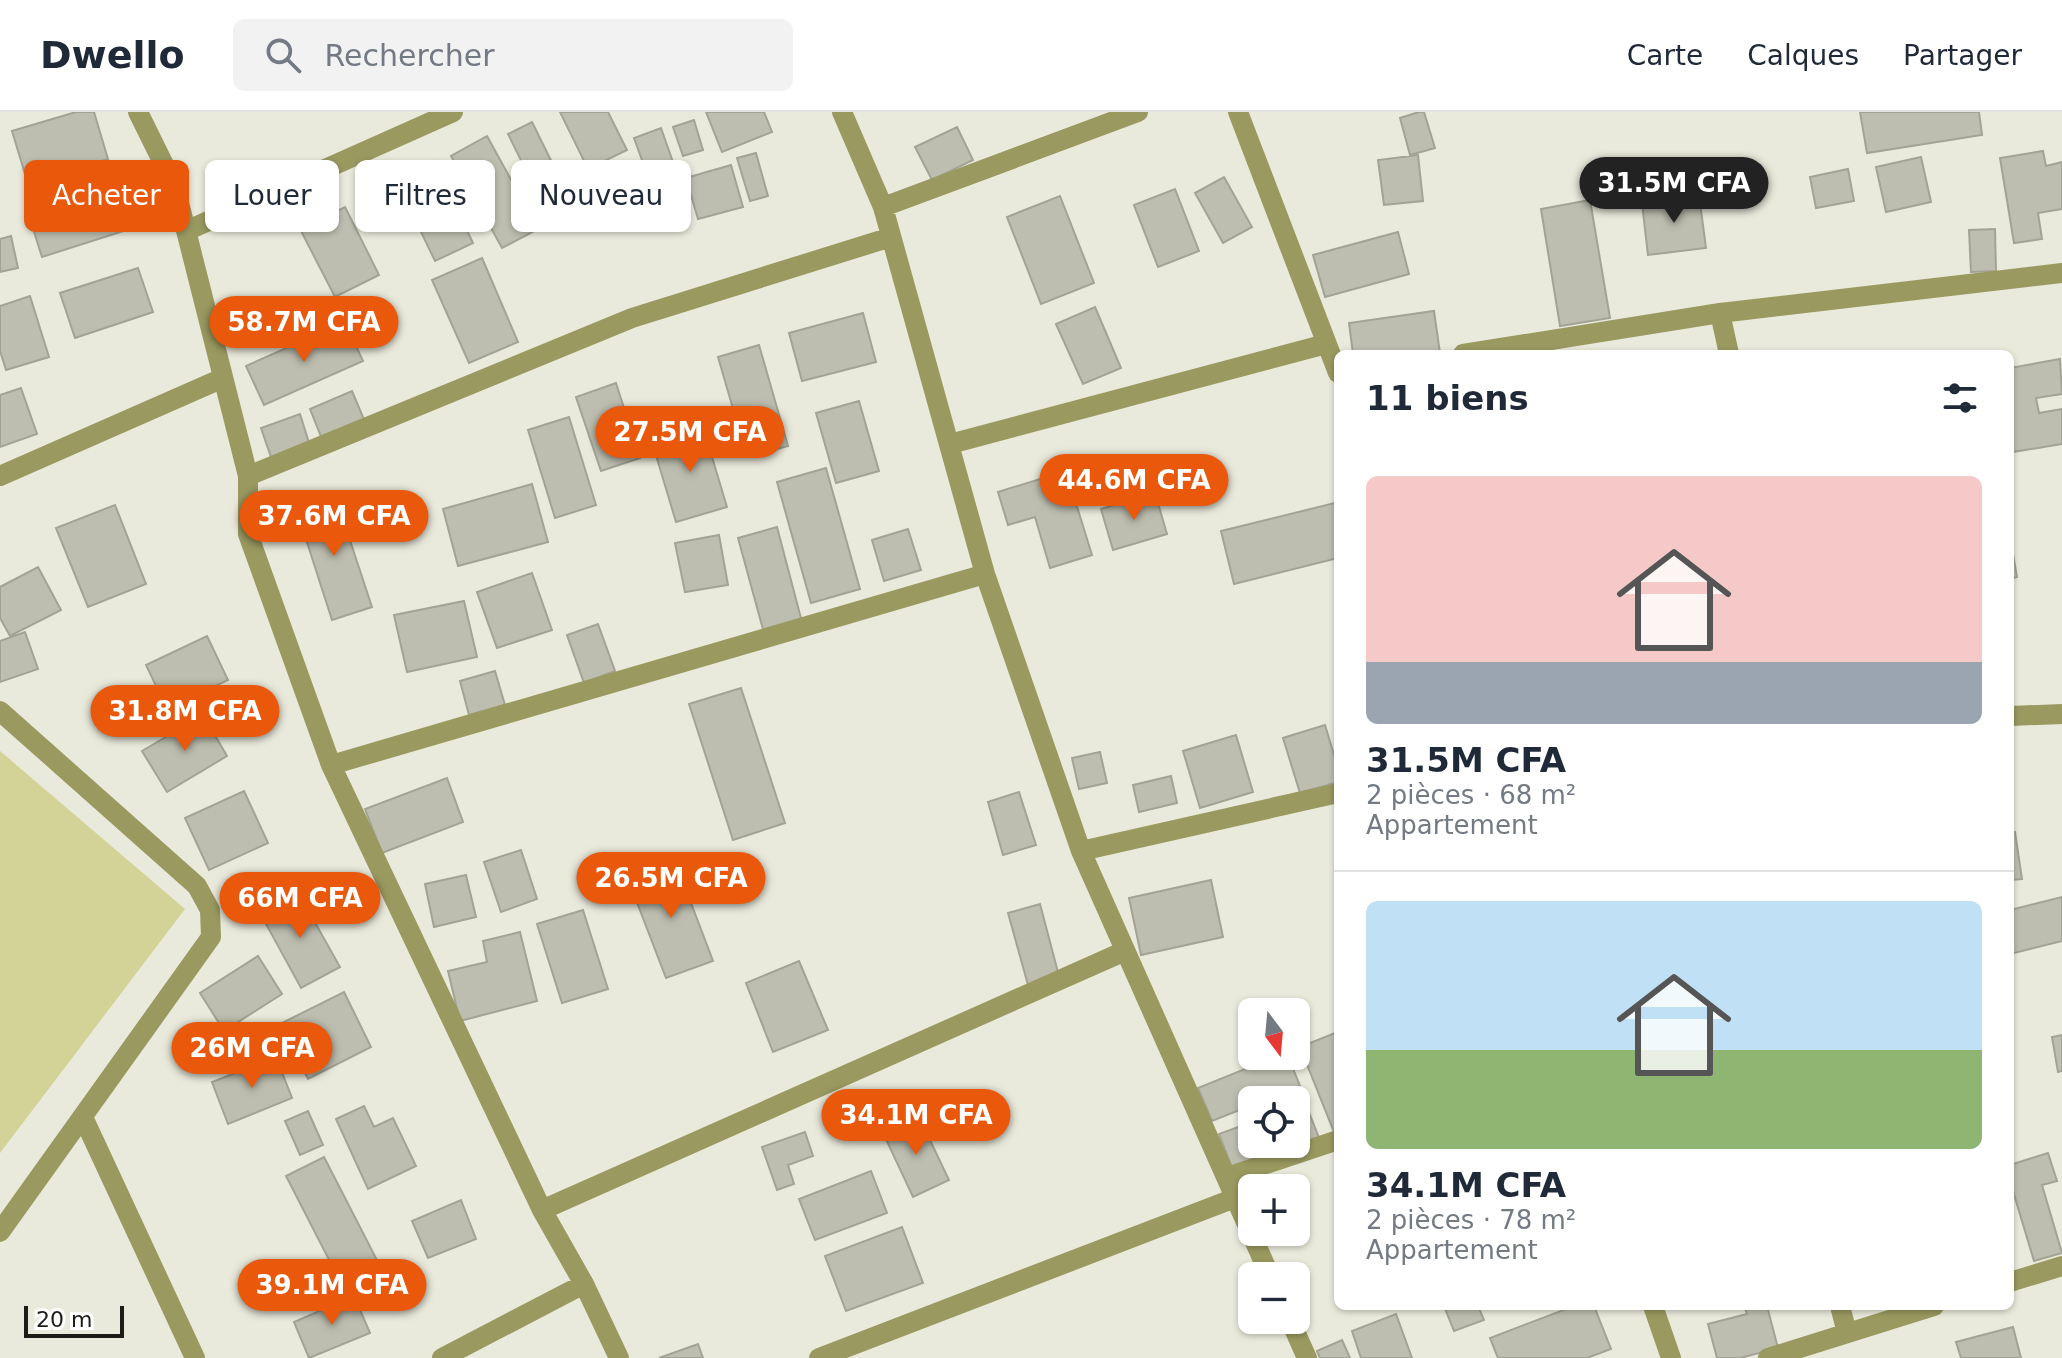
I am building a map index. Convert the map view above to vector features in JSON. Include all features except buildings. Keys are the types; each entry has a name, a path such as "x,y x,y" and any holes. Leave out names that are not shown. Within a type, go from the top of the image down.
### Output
{"street":[{"path":"138,112 162,160"},
{"path":"189,230 453,112"},
{"path":"842,112 883,207 985,574 1081,851 1264,1262"},
{"path":"883,207 1138,112"},
{"path":"1238,112 1334,363"},
{"path":"186,232 248,476 248,534 331,765 542,1210 584,1284 619,1358"},
{"path":"248,476 632,318 891,237"},
{"path":"1488,350 1720,313 2062,273"},
{"path":"1720,313 1728,350"},
{"path":"950,444 1326,344"},
{"path":"0,476 223,378"},
{"path":"331,765 985,574"},
{"path":"0,711 197,886 210,910 211,937 0,1232"},
{"path":"2014,716 2061,717"},
{"path":"1081,851 1334,794"},
{"path":"542,1210 1125,951"},
{"path":"83,1117 195,1358"},
{"path":"1227,1177 1334,1141"},
{"path":"819,1358 860,1350 1235,1198"},
{"path":"2014,1281 2062,1266"},
{"path":"442,1358 584,1284"},
{"path":"1654,1310 1671,1358"},
{"path":"1841,1310 1847,1333"},
{"path":"1768,1358 1921,1310"},
{"path":"1296,1334 1307,1358"}],"shaded area":[{"path":"0,751 185,909 0,1153"}]}
